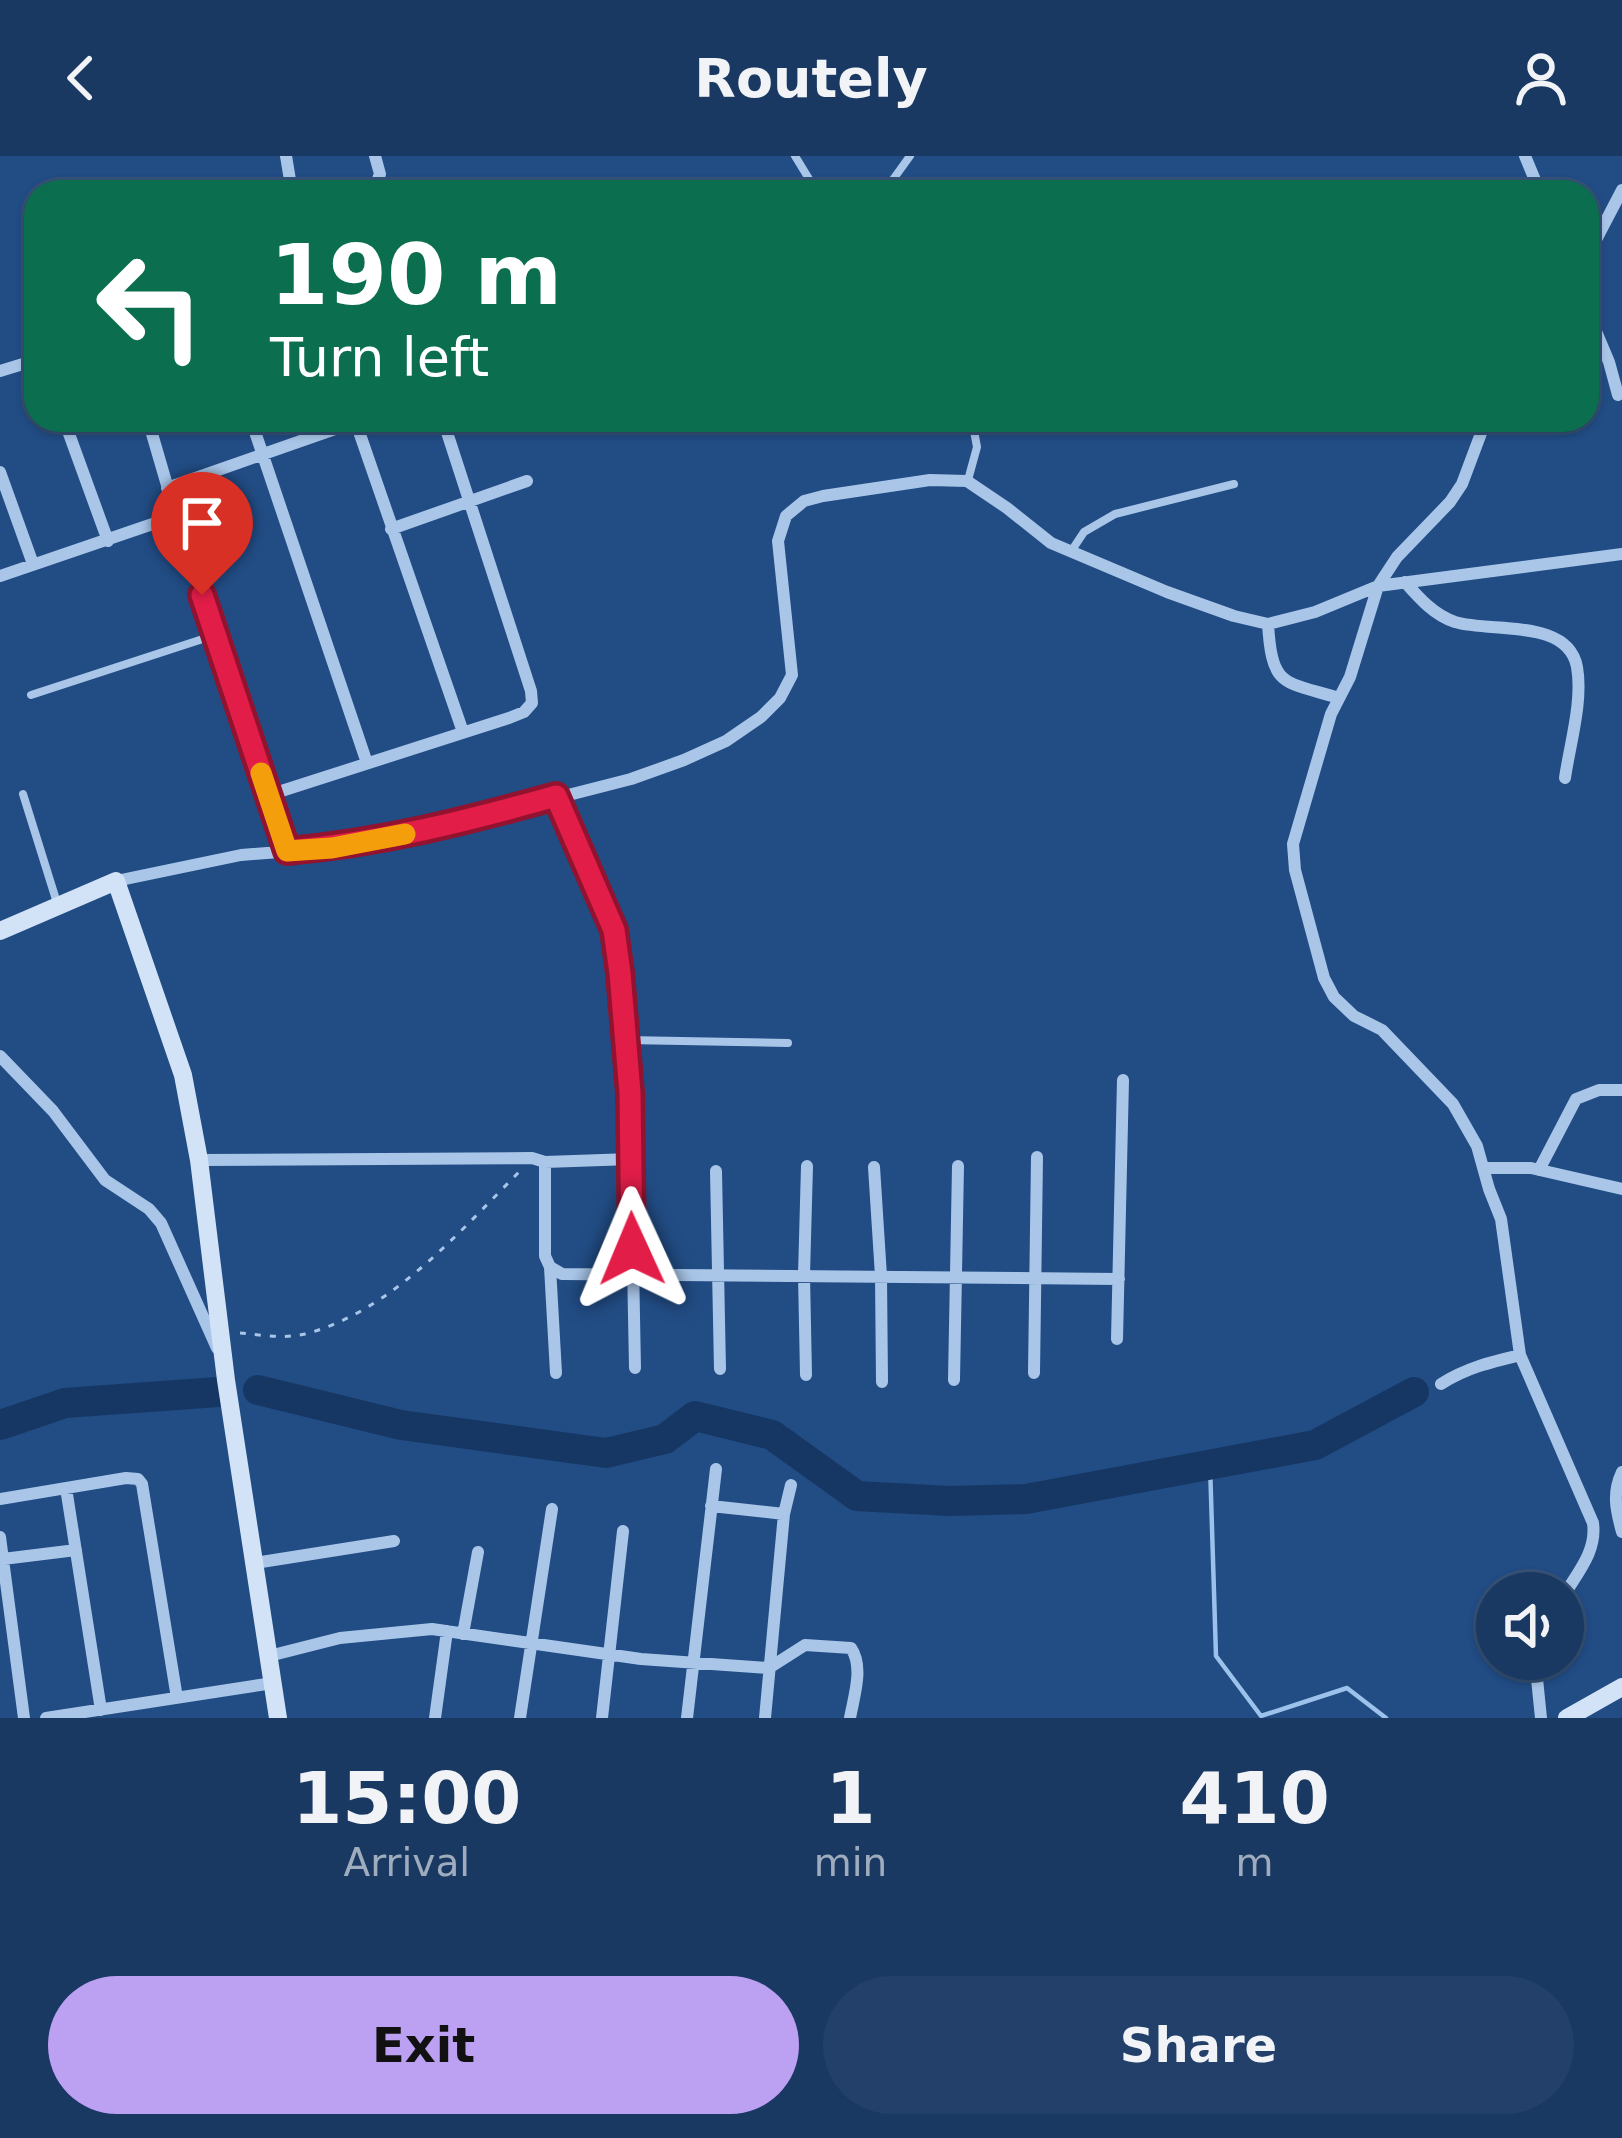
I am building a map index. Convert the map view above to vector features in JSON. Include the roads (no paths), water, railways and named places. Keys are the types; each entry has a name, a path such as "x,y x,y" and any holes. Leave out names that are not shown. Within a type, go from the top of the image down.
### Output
{"street":[{"path":"1599,234 1622,190"},
{"path":"1599,338 1618,395"},
{"path":"68,432 107,541"},
{"path":"151,432 287,851"},
{"path":"254,432 367,764"},
{"path":"167,488 325,432"},
{"path":"359,432 463,732"},
{"path":"268,795 524,712 532,703 447,432"},
{"path":"1482,432 1450,502 1397,557 1378,586 1349,677 1331,714 1293,844 1295,870 1324,978 1334,997 1354,1016 1382,1030 1453,1103 1477,1145 1501,1219 1520,1355 1593,1523 1592,1550 1578,1572"},
{"path":"0,472 33,564"},
{"path":"0,931 116,881 241,855 332,848 440,828 631,779 726,741 780,698 792,675 778,541 786,516 804,501 930,480 967,481 1051,543 1167,592 1268,624 1315,612 1378,586 1622,554"},
{"path":"392,530 527,481"},
{"path":"0,576 176,517"},
{"path":"1405,582 1427,607 1454,622 1552,635 1569,646 1578,688 1564,778"},
{"path":"1268,624 1270,661 1278,674 1287,682 1339,698"},
{"path":"556,796 614,930 626,1040 634,1368"},
{"path":"116,881 183,1075 278,1718"},
{"path":"0,1056 53,1111 105,1180 149,1208 160,1223 225,1372"},
{"path":"1117,1340 1123,1080"},
{"path":"1539,1170 1576,1099 1599,1090 1622,1090"},
{"path":"1034,1372 1036,1157"},
{"path":"199,1160 631,1159"},
{"path":"539,1160 556,1373"},
{"path":"806,1376 807,1166"},
{"path":"954,1380 958,1166"},
{"path":"874,1167 882,1382"},
{"path":"1484,1168 1539,1170 1622,1189"},
{"path":"716,1171 720,1370"},
{"path":"550,1267 562,1274 1119,1279"},
{"path":"1441,1384 1481,1364 1520,1355"},
{"path":"687,1718 716,1469"},
{"path":"1622,1472 1615,1505 1622,1532"},
{"path":"0,1499 138,1479 177,1698"},
{"path":"765,1718 784,1514 791,1485"},
{"path":"66,1488 101,1710"},
{"path":"712,1506 784,1514"},
{"path":"520,1718 552,1509"},
{"path":"602,1718 623,1531"},
{"path":"0,1537 5,1609 25,1718"},
{"path":"255,1564 394,1541"},
{"path":"3,1559 76,1550"},
{"path":"463,1634 478,1552"},
{"path":"269,1656 340,1637 432,1629 694,1664 769,1668 805,1645 851,1648 858,1667 850,1718"},
{"path":"435,1718 447,1631"},
{"path":"1537,1680 1540,1718"},
{"path":"56,1717 101,1710 136,1712 177,1698 273,1683"},
{"path":"1567,1718 1622,1687"}],"lane":[{"path":"967,481 977,447 974,432"},
{"path":"1071,552 1084,532 1115,514 1234,484"},
{"path":"31,695 215,634"},
{"path":"23,794 58,906"},
{"path":"626,1040 788,1043"}],"waterway":[{"path":"258,1390 401,1425 606,1453 665,1439 695,1416 772,1435 857,1496 949,1501 1026,1499 1315,1445 1414,1392"},
{"path":"0,1425 65,1403 218,1392"},
{"path":"1210,1464 1216,1656 1261,1716 1347,1688 1386,1718"}]}
